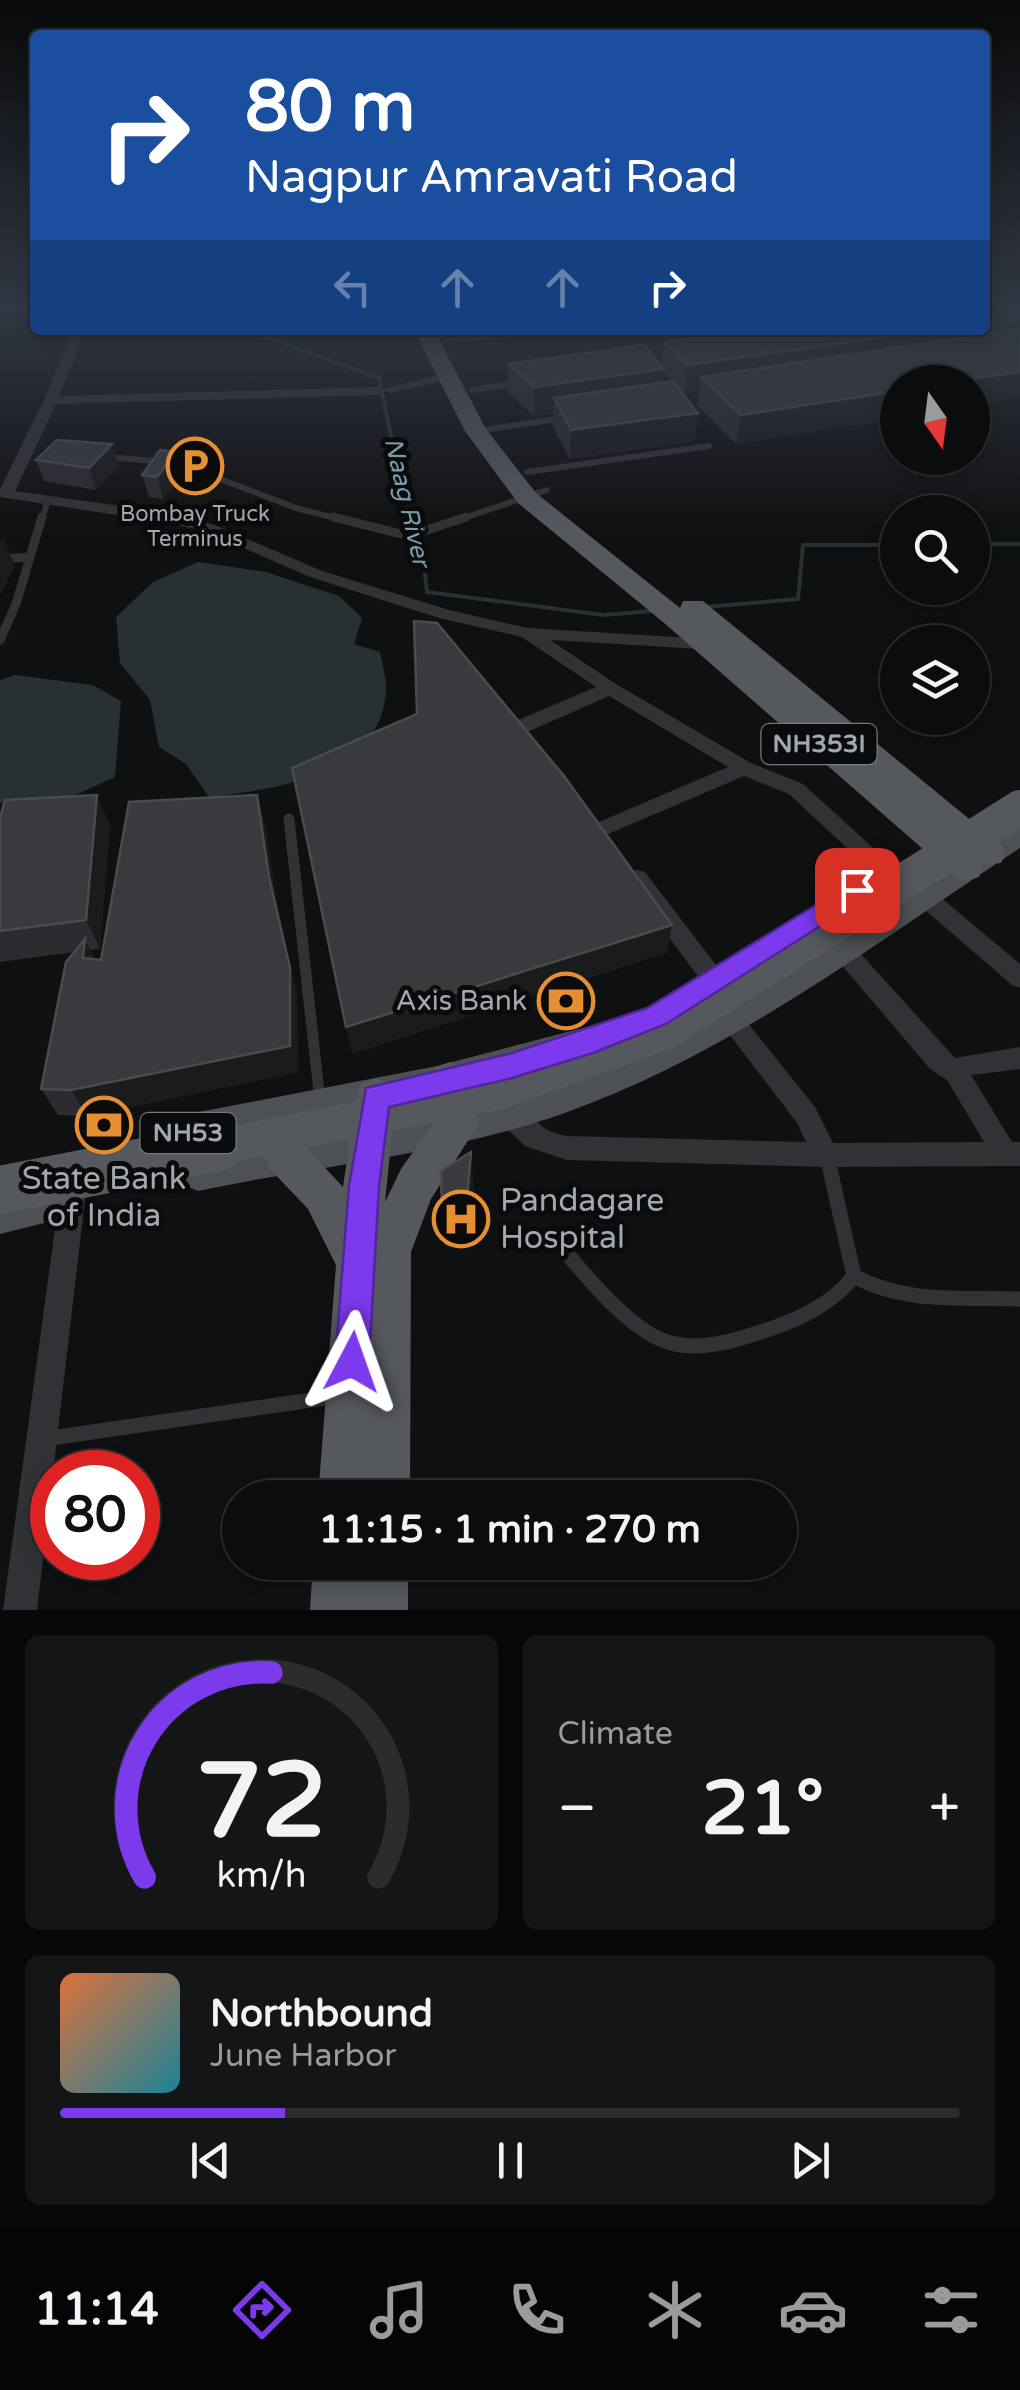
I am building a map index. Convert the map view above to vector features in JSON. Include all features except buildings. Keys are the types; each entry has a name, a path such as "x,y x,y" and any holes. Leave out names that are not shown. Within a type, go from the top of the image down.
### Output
{"highway":[{"path":"453,383 537,494 685,616"},
{"path":"469,383 486,430 527,472 537,494"},
{"name":"NH353I","path":"685,616 978,861"},
{"path":"0,1190 497,1092 600,1058 665,1032 1020,808"},
{"path":"384,1480 389,1252 397,1217 454,1101"},
{"path":"345,1480 359,1262 374,1119"},
{"path":"285,1156 323,1194 359,1262"},
{"path":"337,1610 339,1580"},
{"path":"382,1580 382,1610"}],"main road":[{"name":"NH53","path":"0,1214 285,1156 374,1119 454,1101 657,1016 1020,791"},
{"name":"NH53","path":"454,1101 510,1112 606,1080 691,1042 843,950 1020,833"},
{"name":"NH53","path":"0,1170 320,1107 374,1119"}],"street":[{"path":"58,383 3,493 210,528 316,574 444,622 528,632 685,616"},
{"path":"51,400 384,390 415,383"},
{"path":"528,632 610,688 744,768 796,790 886,872"},
{"path":"518,728 610,688"},
{"path":"714,980 607,837 744,768"},
{"path":"925,897 1020,978"},
{"path":"843,950 939,1062 956,1072 1012,1154"},
{"path":"731,1019 806,1115 826,1155"},
{"path":"956,1072 965,1065 1020,1058"},
{"path":"510,1112 526,1135 544,1145 567,1148 826,1155 1012,1154"},
{"path":"20,1610 72,1199"}],"lane":[{"path":"472,390 517,383"},
{"path":"486,430 569,417"},
{"path":"527,472 709,446"},
{"path":"100,457 178,463 296,508 418,536 537,494"},
{"path":"0,640 16,604 48,499"},
{"path":"0,559 30,558"},
{"path":"0,605 16,604"},
{"path":"289,819 320,1107"},
{"path":"826,1155 854,1276 881,1291 904,1295 1020,1299"},
{"path":"551,1235 585,1273 658,1340 685,1346 718,1344 780,1324 839,1294 854,1276"},
{"path":"42,1440 350,1395"}],"shaded area":[{"path":"198,562 266,572 339,596 362,618 354,644 380,652 386,691 379,720 365,743 345,760 292,783 209,797 186,764 159,747 150,700 120,663 116,617 153,582"},
{"path":"15,675 93,685 121,701 115,777 71,797 0,803 0,680"}],"waterway":[{"name":"Naag River","path":"380,383 402,490 421,540 427,592 604,615 652,611"},
{"name":"Naag River","path":"990,544 1020,544"},
{"name":"Naag River","path":"705,607 798,599 803,545 880,545"}],"place":[{"name":"Bombay Truck Terminus","path":"195,466"},
{"name":"Axis Bank","path":"566,1001"},
{"name":"State Bank of India","path":"104,1125"},
{"name":"Pandagare Hospital","path":"461,1219"}],"route":[{"path":"352,1362 364,1186 376,1097 512,1066 657,1016 857,890"}]}
